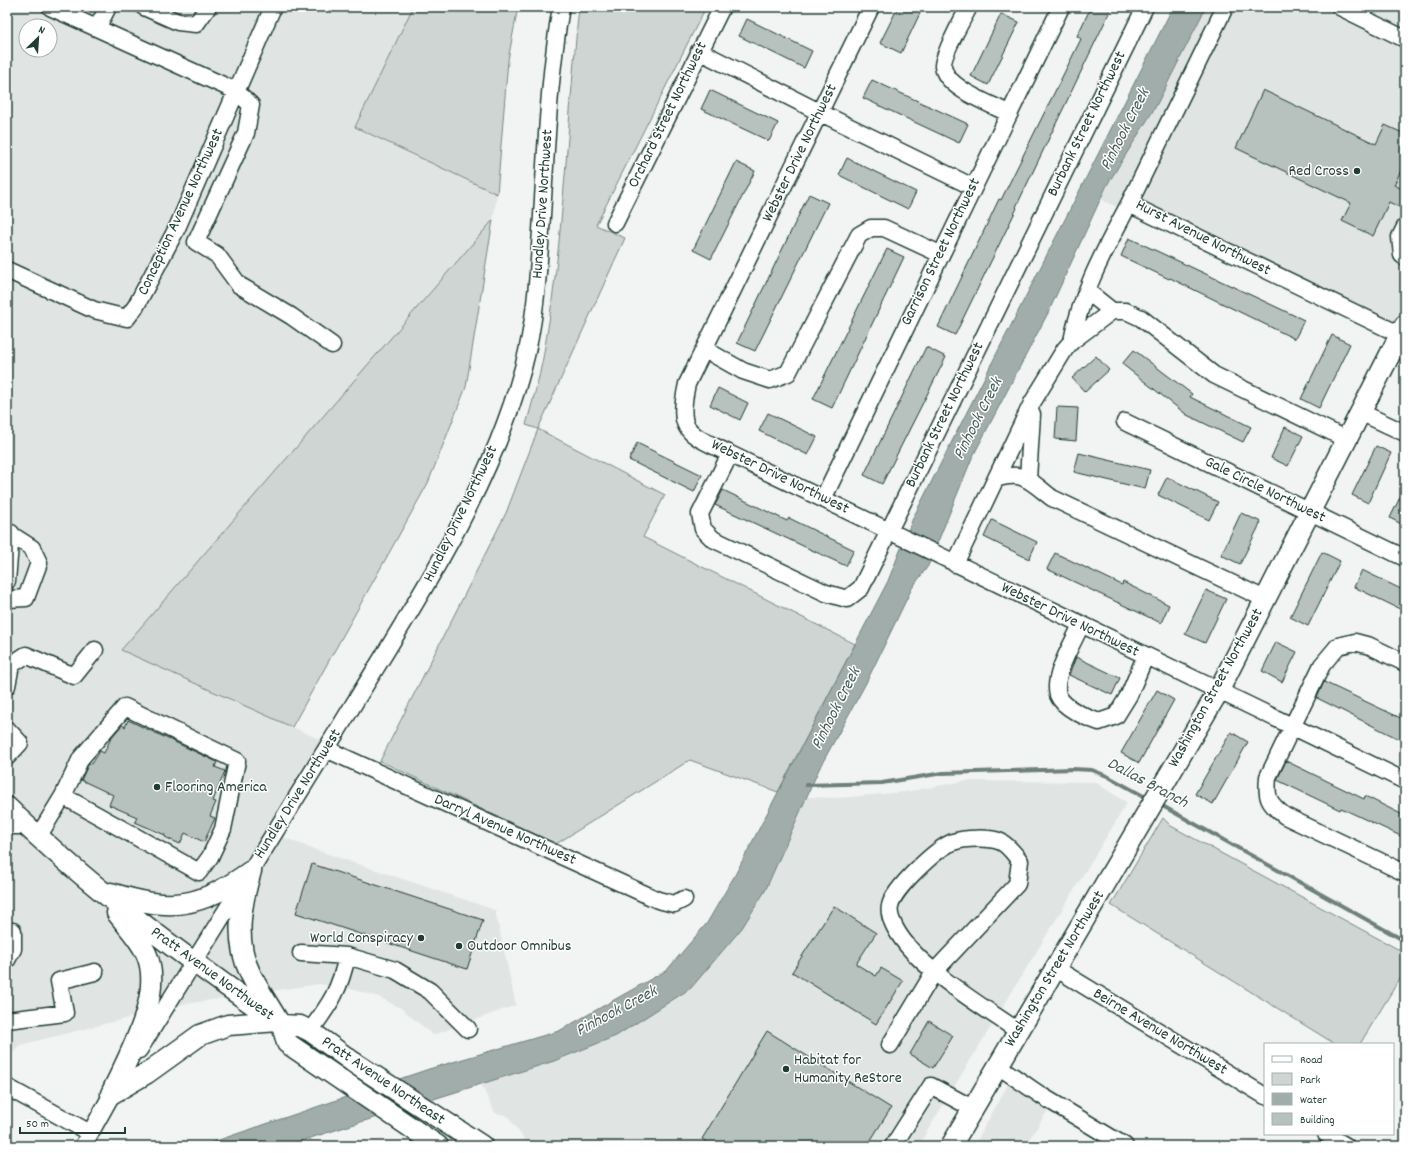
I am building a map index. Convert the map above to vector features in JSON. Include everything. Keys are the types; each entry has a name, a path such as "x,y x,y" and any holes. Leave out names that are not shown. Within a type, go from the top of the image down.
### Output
{"main road":[{"name":"Washington Street Northwest","path":"951,1146 1218,692 1346,439 1403,332"},
{"name":"Pratt Avenue Northwest","path":"7,807 32,832 101,890 194,962 280,1023 287,1043 438,1146"},
{"path":"101,890 130,900 154,904 198,901 228,887 251,871"},
{"path":"251,871 243,896 239,923 241,945 249,972 280,1023"},
{"path":"101,890 139,941 146,954 150,969 151,987 148,1005 136,1040 111,1094"},
{"name":"Pratt Avenue Northeast","path":"111,1094 147,1073 200,1035 228,1025 280,1023 300,1026 310,1031 353,1062 474,1142"}],"street":[{"path":"50,7 236,91 251,105 246,133 196,242 217,255 238,285 292,316 332,345"},
{"path":"97,28 108,7"},
{"path":"144,7 178,22 196,24 208,7"},
{"name":"Conception Avenue Northwest","path":"7,270 94,310 127,318 136,306 177,228 273,7"},
{"name":"Hundley Drive Northwest","path":"87,1139 111,1094 251,871 420,596 480,483 512,405 532,329 538,281 552,74 561,7"},
{"name":"Orchard Street Northwest","path":"615,222 699,50 722,7"},
{"name":"Webster Drive Northwest","path":"871,7 687,384 682,407 684,424 696,436 730,454 889,530 1081,626 1405,781"},
{"path":"969,7 947,52 942,66 947,77 956,86 1008,114"},
{"name":"Garrison Street Northwest","path":"823,499 940,254 1061,7"},
{"name":"Burbank Street Northwest","path":"730,454 700,514 703,529 713,539 826,593 847,599 861,588 1144,7"},
{"name":"Hurst Avenue Northwest","path":"1225,7 1129,204 1403,332"},
{"path":"1340,7 1405,39"},
{"path":"699,50 819,112 973,187"},
{"path":"1072,341 1086,290 1098,263 1129,204"},
{"path":"1405,227 1400,237 1402,255 1405,257"},
{"path":"704,349 744,371 770,380 788,373 859,235 871,228 884,228 940,254"},
{"path":"1086,290 1112,311"},
{"path":"951,562 997,478 1032,403 1065,349 1072,341 1112,311 1126,311 1141,318 1214,375 1346,439"},
{"path":"1028,479 1032,403"},
{"path":"1360,412 1405,433"},
{"name":"Gale Circle Northwest","path":"1125,422 1405,558"},
{"path":"997,478 1017,476 1028,479 1038,489 1052,498 1265,599"},
{"path":"7,581 9,533"},
{"path":"7,599 26,598 39,563 32,548 9,533"},
{"path":"1081,626 1063,664 1057,684 1059,696 1069,707 1082,715 1099,722 1116,716 1130,695 1145,656"},
{"path":"1405,663 1370,646 1355,642 1338,646 1322,665 1268,777 1266,792 1271,805 1285,816 1405,872"},
{"path":"7,686 9,665 26,655 74,676 95,650"},
{"path":"7,826 32,832 63,796 81,758 124,707 237,761 223,829 210,857 199,872 63,796"},
{"path":"7,729 20,743 7,757"},
{"name":"Darryl Avenue Northwest","path":"326,749 658,900 674,904 684,899"},
{"path":"890,1045 934,972 1017,884 1020,861 1001,842 982,838 953,842 938,852 896,892 890,906 891,920 903,942 934,972 1018,1031"},
{"path":"7,960 13,949 13,931"},
{"path":"301,953 347,956 395,970 430,991 468,1029"},
{"path":"310,1031 332,1000 343,975 347,956"},
{"name":"Beirne Avenue Northwest","path":"1055,968 1264,1095"},
{"path":"7,1020 65,1013 59,981 95,972"},
{"path":"998,1066 1042,1096 1125,1146"},
{"path":"893,1146 931,1086 974,1109"},
{"path":"7,1087 87,1139"},
{"path":"1328,1135 1346,1146"}],"shaded area":[{"path":"7,7 413,7 355,127 497,194 493,220 121,650 330,744 283,837 310,848 495,910 516,1005 433,1035 401,1008 379,997 351,989 319,984 184,1004 20,1045 7,1059"},
{"path":"1206,7 1405,7 1405,344 1100,199 1107,185 1156,106"},
{"path":"965,781 1095,782 1127,803 918,1146 529,1146 507,1115 495,1113 481,1084 554,1061 616,1036 691,988 742,928 765,891 805,797 839,798 905,792"},
{"path":"1015,1072 1057,1096 1025,1146 974,1146"}],"green space":[{"path":"413,7 518,7 508,60 497,194 355,127"},
{"path":"579,7 706,7 596,225 625,238 538,429 526,425 543,358 556,271"},
{"path":"493,220 466,387 428,483 292,727 121,650"},
{"path":"538,429 665,495 643,537 855,644 778,792 690,760 556,844 380,761 506,513"},
{"path":"1163,818 1171,826 1405,953 1405,970 1361,1043 1333,1043 1111,905"}],"water":[{"name":"Pinhook Creek","path":"1173,7 1206,7 1156,106 1107,185 1048,313 972,458 928,566 912,588 866,683 819,769 765,891 742,928 691,988 616,1036 554,1061 285,1146 201,1146 429,1069 559,1031 667,970 707,923 735,875 888,581 913,518"}],"building":[{"path":"898,7 923,7 901,53 880,43"},
{"path":"1091,7 1112,7 955,335 938,327 999,199 1001,200 1081,39 1077,36"},
{"path":"1001,14 1019,22 988,85 971,76"},
{"path":"747,19 812,51 804,68 739,36"},
{"path":"872,80 968,124 959,143 863,98"},
{"path":"710,90 778,123 769,141 701,109"},
{"path":"1263,90 1376,144 1385,125 1405,134 1405,162 1394,185 1405,190 1405,210 1389,202 1373,236 1342,221 1351,203 1236,148"},
{"path":"847,158 916,192 908,209 839,175"},
{"path":"736,162 755,171 711,259 693,250"},
{"path":"809,194 828,203 755,351 737,343"},
{"path":"1129,238 1304,320 1295,339 1170,278 1169,279 1121,256"},
{"path":"887,249 904,257 832,408 813,399"},
{"path":"1332,335 1350,344 1319,408 1301,399"},
{"path":"926,347 946,357 882,484 864,475"},
{"path":"1134,350 1192,394 1190,397 1251,427 1243,442 1187,415 1122,364"},
{"path":"1096,356 1109,370 1085,392 1072,378"},
{"path":"718,388 748,403 740,420 710,405"},
{"path":"1057,407 1078,408 1076,441 1055,439"},
{"path":"768,413 817,437 808,455 759,431"},
{"path":"1285,427 1303,436 1288,466 1271,458"},
{"path":"637,443 702,475 694,492 629,460"},
{"path":"1376,446 1391,453 1368,503 1352,495"},
{"path":"1079,453 1150,470 1145,489 1074,472"},
{"path":"1167,477 1218,502 1209,520 1158,495"},
{"path":"1405,487 1405,526 1390,518"},
{"path":"723,490 787,521 789,518 854,550 846,566 715,505"},
{"path":"1241,513 1261,522 1240,564 1221,555"},
{"path":"992,520 1037,542 1029,559 984,537"},
{"path":"1322,552 1340,561 1308,626 1290,617"},
{"path":"1055,553 1122,585 1123,582 1169,605 1161,623 1047,569"},
{"path":"1362,570 1405,591 1405,604 1402,610 1354,587"},
{"path":"1206,590 1226,599 1205,643 1185,634"},
{"path":"1276,642 1297,652 1282,682 1262,671"},
{"path":"1076,657 1120,678 1112,695 1069,675"},
{"path":"1324,682 1405,720 1405,742 1317,698"},
{"path":"1157,690 1174,700 1139,763 1121,753"},
{"name":"Flooring America","path":"128,720 217,762 215,767 225,771 213,801 216,802 210,816 215,818 204,842 185,833 180,844 165,837 165,835 135,822 137,817 109,805 113,795 81,780 89,763 92,764 100,751 104,753 111,738 122,725 125,727"},
{"path":"1231,732 1248,742 1213,804 1195,794"},
{"path":"1286,761 1364,799 1365,796 1405,816 1405,838 1341,808 1340,810 1277,780"},
{"path":"312,864 483,920 467,969 296,913"},
{"path":"834,906 876,933 856,964 876,976 881,968 903,981 876,1024 792,972"},
{"path":"929,1021 953,1036 933,1068 910,1054"},
{"name":"Habitat for Humanity ReStore","path":"767,1031 891,1108 867,1146 713,1146 702,1139"}],"waterway":[{"name":"Dallas Branch","path":"806,785 882,783 943,773 1073,769 1092,770 1107,776 1149,799"},
{"name":"Dallas Branch","path":"1159,804 1405,941"}],"place":[{"name":"Red Cross","path":"1357,171"},
{"name":"Flooring America","path":"157,787"},
{"name":"World Conspiracy","path":"421,938"},
{"name":"Outdoor Omnibus","path":"459,946"},
{"name":"Habitat for Humanity ReStore","path":"786,1069"}]}
